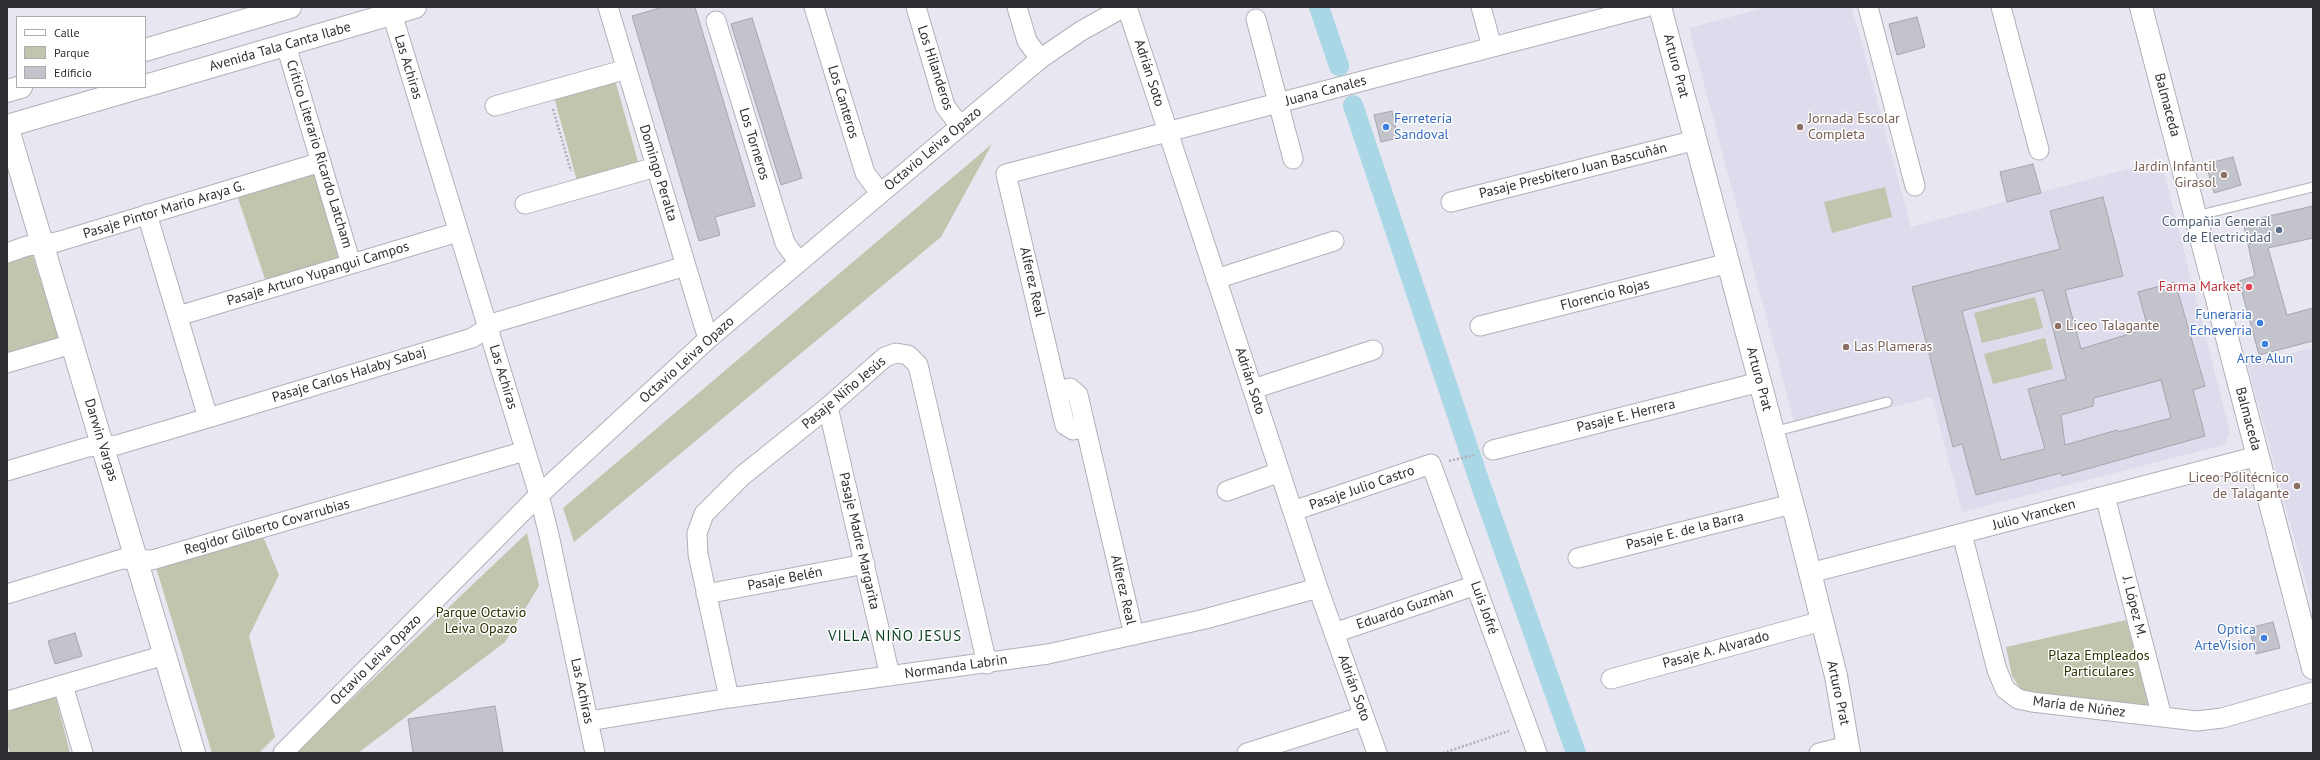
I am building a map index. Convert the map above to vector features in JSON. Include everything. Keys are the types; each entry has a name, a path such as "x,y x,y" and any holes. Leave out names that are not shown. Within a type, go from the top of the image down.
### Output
{"street":[{"name":"Avenida Tala Canta Ilabe","path":"146,86 286,45 391,10 415,7"},
{"name":"Domingo Peralta","path":"608,7 708,339"},
{"name":"Los Canteros","path":"814,7 865,173 880,193"},
{"name":"Los Hilanderos","path":"916,7 945,106 960,126"},
{"path":"1017,7 1027,41 1040,59"},
{"name":"Octavio Leiva Opazo","path":"283,753 539,495 708,339 1040,59 1081,31 1126,7"},
{"name":"Adrián Soto","path":"1126,7 1292,512 1378,753"},
{"path":"1481,7 1492,47"},
{"name":"Juana Canales","path":"1006,174 1492,47 1612,11 1646,7"},
{"name":"Arturo Prat","path":"1660,7 1810,573 1840,694 1849,749"},
{"path":"1868,7 1915,186"},
{"path":"2001,7 2039,150"},
{"name":"Balmaceda","path":"2141,7 2313,668"},
{"path":"146,50 281,8"},
{"name":"Las Achiras","path":"391,10 539,495 549,535 595,753"},
{"path":"1256,19 1293,159"},
{"name":"Los Torneros","path":"716,21 785,243 799,262"},
{"name":"Crítico Literario Ricardo Latcham","path":"286,45 351,264"},
{"path":"495,106 627,69"},
{"path":"7,91 18,88"},
{"path":"7,126 138,88"},
{"name":"Darwin Vargas","path":"7,126 194,753"},
{"name":"Pasaje Presbítero Juan Bascuñán","path":"1451,202 1696,140"},
{"name":"Pasaje Pintor Mario Araya G.","path":"7,253 57,242 321,162"},
{"path":"525,204 656,167"},
{"name":"Alferez Real","path":"1006,174 1067,428 1073,430 1085,428 1134,636"},
{"path":"147,214 208,418"},
{"name":"Pasaje Arturo Yupangui Campos","path":"178,316 458,232"},
{"path":"1216,279 1334,241"},
{"name":"Florencio Rojas","path":"1480,326 1729,263"},
{"name":"Pasaje Carlos Halaby Sabaj","path":"7,471 88,447 117,445 208,418 472,338 497,322 686,266"},
{"path":"7,363 72,344"},
{"path":"1252,389 1373,350"},
{"name":"Pasaje Niño Jesús","path":"729,698 696,544 700,523 704,514 710,505 742,476 828,407 890,354 902,353 908,355 918,365 987,664"},
{"name":"Pasaje E. Herrera","path":"1486,452 1760,382"},
{"name":"Pasaje Madre Margarita","path":"828,407 890,676"},
{"name":"Regidor Gilberto Covarrubias","path":"7,594 122,560 152,560 525,451"},
{"name":"Julio Vrancken","path":"1810,573 2258,456"},
{"name":"Pasaje Julio Castro","path":"1292,512 1431,464"},
{"name":"Luis Jofré","path":"1431,464 1537,753"},
{"path":"1227,491 1280,472"},
{"name":"J. López M.","path":"2106,496 2162,717"},
{"name":"Pasaje E. de la Barra","path":"1578,558 1792,504"},
{"name":"María de Núñez","path":"1962,534 2000,681 2012,695 2032,702 2197,721 2222,718 2313,692"},
{"name":"Pasaje Belén","path":"706,594 864,564"},
{"name":"Eduardo Guzmán","path":"1334,633 1476,585"},
{"name":"Normanda Labrin","path":"589,721 729,698 987,664 1048,654 1205,619 1318,588"},
{"name":"Pasaje A. Alvarado","path":"1611,679 1822,621"},
{"path":"7,701 165,655"},
{"path":"63,685 83,753"},
{"path":"1247,753 1364,716"},
{"path":"1820,753 1849,749"}],"lane":[{"path":"2196,216 2313,187"},
{"path":"1773,432 1887,402"}],"path":[{"path":"548,91 576,190"},
{"path":"1459,459 1486,452"},
{"path":"1444,753 1527,725"}],"shaded area":[{"path":"1767,7 1852,7 1911,227 2161,160 2230,433 2224,445 1962,512 1932,397 1797,432 1689,28"},
{"name":"Liceo Politécnico de Talagante","path":"2313,348 2313,608 2247,363"}],"green space":[{"path":"615,80 639,165 577,181 554,97"},
{"path":"992,144 941,237 574,542 563,508"},
{"path":"315,167 344,259 266,282 236,192"},
{"path":"1885,187 1892,217 1832,233 1824,202"},
{"path":"32,253 59,339 7,355 7,261"},
{"path":"2035,297 2043,328 1982,343 1974,313"},
{"path":"2045,338 2053,369 1993,384 1984,354"},
{"name":"Parque Octavio Leiva Opazo","path":"527,533 539,586 505,642 358,753 295,753"},
{"path":"262,534 279,575 249,636 275,737 259,753 212,753 156,567"},
{"name":"Plaza Empleados Particulares","path":"2126,620 2150,710 2022,691 2012,676 2006,647"},
{"path":"55,694 70,753 10,753 7,744 7,712"}],"building":[{"path":"663,7 695,7 755,206 715,217 720,235 699,241 632,16"},
{"path":"1917,17 1925,47 1897,55 1889,24"},
{"path":"752,18 802,178 781,185 731,24"},
{"name":"Ferretería Sandoval","path":"1392,111 1398,138 1381,142 1374,115"},
{"name":"Jardín Infantil Girasol","path":"2233,157 2241,185 2214,193 2206,164"},
{"path":"2033,164 2041,193 2007,202 2000,172"},
{"path":"2103,197 2123,276 2065,290 2081,349 2148,328 2138,292 2175,282 2205,386 2193,390 2205,436 2062,476 2061,473 1976,495 1962,444 1953,447 1912,287 2060,249 2050,211","holes":["2043,290 2066,379 2028,389 2045,449 2001,460 1962,311","2161,380 2171,418 2118,432 2117,430 2065,445 2061,415 2093,406 2094,398"]},
{"path":"2313,206 2313,238 2268,248 2287,315 2313,308 2313,341 2259,355 2239,281 2255,276 2243,222"},
{"name":"Optica ArteVision","path":"2273,622 2280,648 2256,654 2249,628"},
{"path":"75,633 82,656 55,664 48,641"},
{"path":"495,706 503,753 413,753 408,719"}],"waterway":[{"path":"1319,7 1339,66"},
{"path":"1353,105 1481,486 1576,753"}],"place":[{"name":"Ferretería Sandoval","path":"1386,127"},
{"name":"Jornada Escolar Completa","path":"1800,127"},
{"name":"Jardín Infantil Girasol","path":"2224,175"},
{"name":"Compañia General de Electricidad","path":"2279,230"},
{"name":"Farma Market","path":"2249,287"},
{"name":"Funeraria Echeverria","path":"2260,323"},
{"name":"Liceo Talagante","path":"2058,326"},
{"name":"Arte Alun","path":"2265,344"},
{"name":"Las Plameras","path":"1846,347"},
{"name":"Liceo Politécnico de Talagante","path":"2297,486"},
{"name":"Optica ArteVision","path":"2264,638"}],"district":[{"name":"VILLA NIÑO JESUS","path":"895,637"}]}
